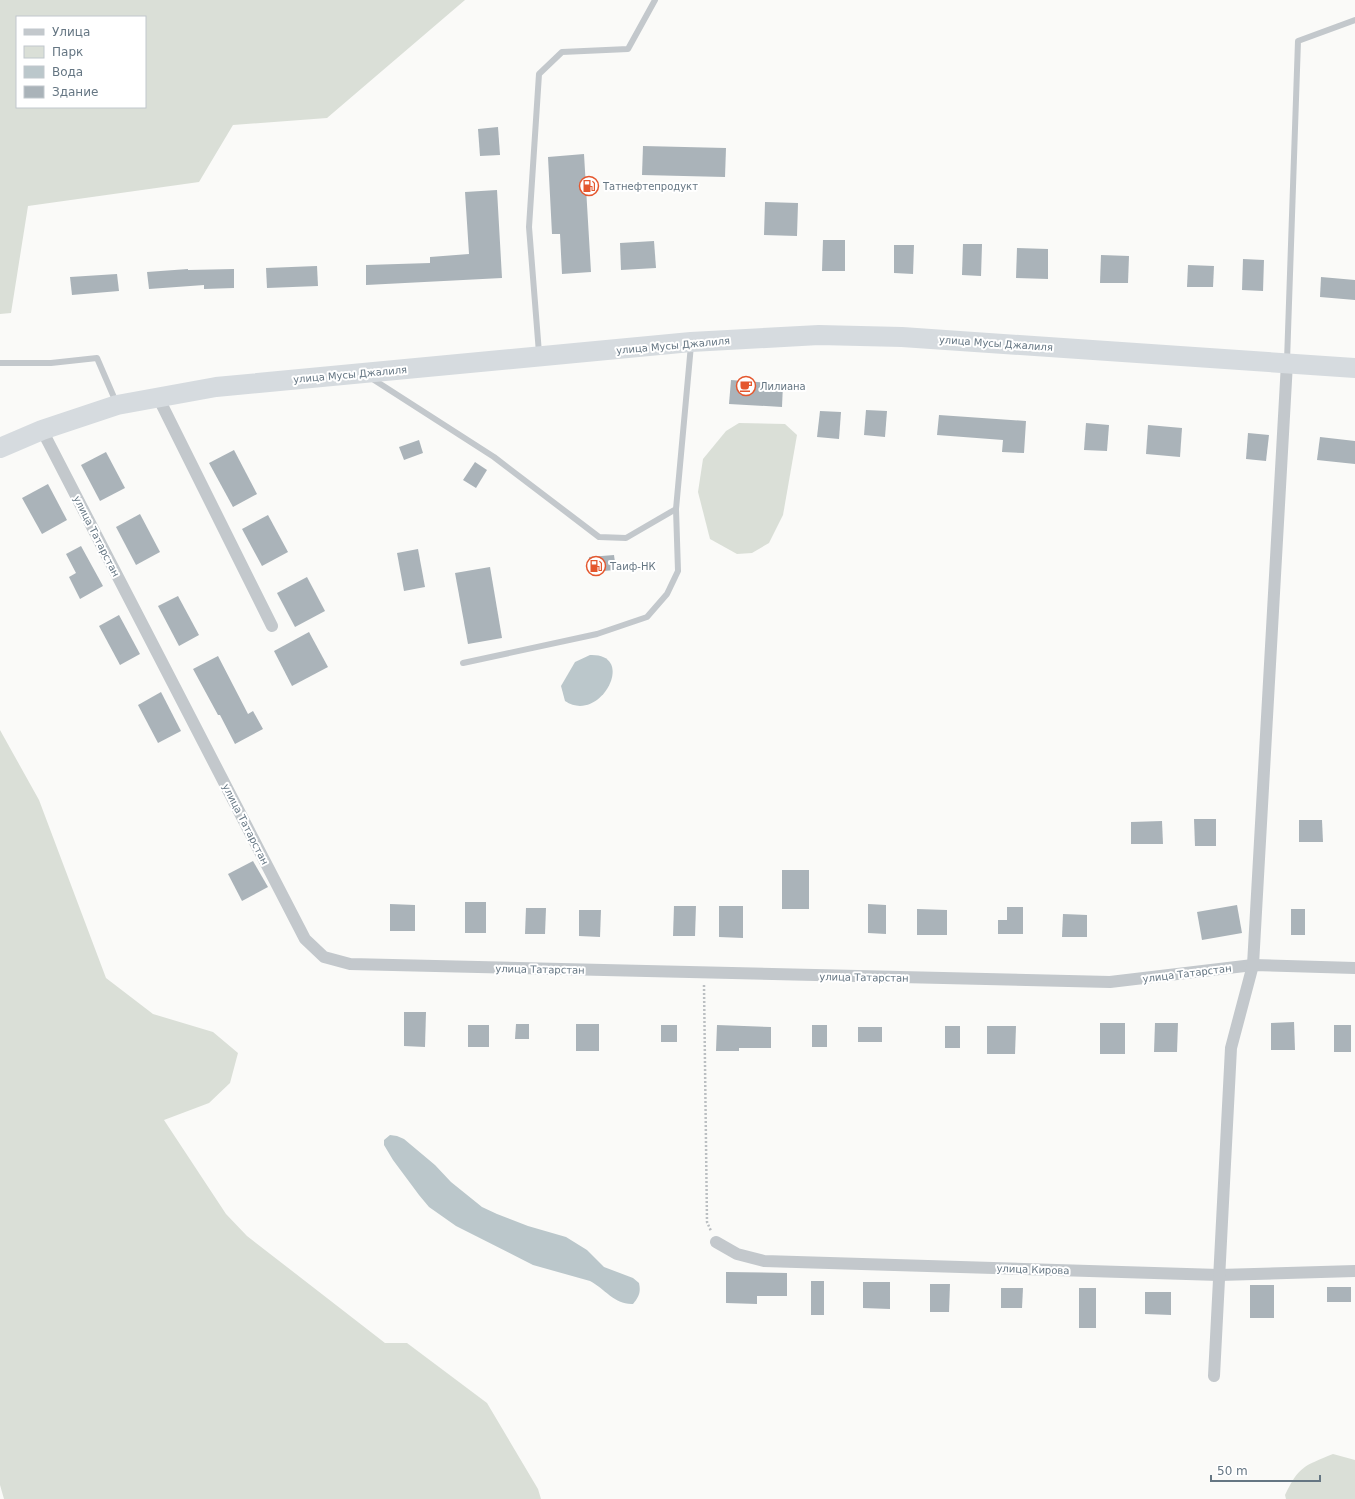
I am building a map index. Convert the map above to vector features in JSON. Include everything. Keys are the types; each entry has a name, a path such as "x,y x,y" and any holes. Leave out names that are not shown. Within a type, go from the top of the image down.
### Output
{"highway":[{"name":"улица Мусы Джалиля","path":"0,448 42,430 117,405 216,387 691,342 819,335 902,337 1355,368"}],"street":[{"path":"1214,1376 1232,1048 1253,965 1287,363"},
{"path":"158,397 272,626"},
{"name":"улица Татарстан","path":"42,430 305,939 324,957 350,964 1110,982 1253,965 1355,968"},
{"name":"улица Кирова","path":"716,1242 737,1254 764,1261 1219,1275 1355,1271"}],"lane":[{"path":"540,357 530,228 539,74 562,52 628,49 655,0"},
{"path":"1287,363 1298,41 1355,20"},
{"path":"463,663 597,634 647,617 667,594 678,572 676,509 691,342"},
{"path":"0,363 51,363 96,358 117,405"},
{"path":"363,373 494,457 599,537 626,538 676,509"}],"path":[{"path":"704,973 707,1222 716,1242"}],"green space":[{"path":"0,0 465,0 327,118 233,125 199,182 28,206 11,313 0,314"},
{"path":"739,423 785,424 797,435 783,515 769,543 752,553 737,554 710,539 698,492 703,459 726,431"},
{"path":"0,730 39,800 106,978 153,1014 213,1032 238,1053 230,1083 209,1103 164,1120 226,1214 247,1236 385,1343 407,1343 487,1403 538,1489 541,1499 4,1499 0,1485"},
{"path":"1333,1454 1355,1460 1355,1499 1286,1499 1285,1495 1290,1485 1303,1468 1315,1461"}],"water":[{"path":"590,655 604,657 611,665 612,675 609,686 601,696 590,704 578,706 565,701 561,686 575,662"},
{"path":"390,1135 404,1139 435,1165 451,1182 482,1207 528,1226 566,1237 587,1250 604,1267 633,1278 639,1283 640,1292 637,1299 633,1304 621,1302 610,1296 590,1281 533,1265 456,1226 429,1207 393,1160 384,1145 384,1140"}],"building":[{"path":"498,127 500,155 480,156 478,129"},
{"path":"643,146 726,148 725,177 642,175"},
{"path":"584,154 591,272 562,274 560,234 552,234 548,157"},
{"path":"497,190 502,278 366,285 366,265 430,263 430,257 469,254 465,192"},
{"path":"765,202 798,203 797,236 764,235"},
{"path":"823,240 845,240 845,271 822,271"},
{"path":"654,241 656,268 621,270 620,243"},
{"path":"963,244 982,244 981,276 962,275"},
{"path":"894,245 914,245 913,274 894,273"},
{"path":"1017,248 1048,249 1048,279 1016,278"},
{"path":"1101,255 1129,256 1128,283 1100,283"},
{"path":"1243,259 1264,260 1263,291 1242,290"},
{"path":"1188,265 1214,266 1213,287 1187,287"},
{"path":"317,266 318,286 267,288 266,268"},
{"path":"188,269 234,269 234,288 204,289 204,285 149,289 147,272"},
{"path":"117,274 119,291 72,295 70,277"},
{"path":"1321,277 1355,280 1355,300 1320,297"},
{"path":"731,380 783,384 782,407 729,404"},
{"path":"866,410 887,411 885,437 864,435"},
{"path":"820,411 841,412 839,439 817,437"},
{"path":"939,415 1026,421 1024,453 1002,452 1003,440 937,435"},
{"path":"1086,423 1109,425 1107,451 1084,450"},
{"path":"1148,425 1182,428 1180,457 1146,454"},
{"path":"1248,433 1269,435 1266,461 1246,459"},
{"path":"1320,437 1355,441 1355,464 1317,460"},
{"path":"419,440 423,453 404,460 399,447"},
{"path":"234,450 257,494 233,507 209,463"},
{"path":"106,452 125,488 100,501 81,465"},
{"path":"475,462 487,470 476,488 463,480"},
{"path":"48,484 67,520 42,534 22,498"},
{"path":"140,514 160,552 136,565 116,527"},
{"path":"268,515 288,552 262,566 242,529"},
{"path":"81,546 103,586 80,599 69,577 76,573 66,554"},
{"path":"418,549 425,587 404,591 397,553"},
{"path":"614,555 616,570 590,572 589,557"},
{"path":"490,567 502,638 468,644 455,573"},
{"path":"307,577 325,611 295,627 277,593"},
{"path":"178,596 199,635 179,646 158,606"},
{"path":"119,615 140,654 120,665 99,626"},
{"path":"309,632 328,667 292,686 274,651"},
{"path":"218,656 248,714 253,711 263,729 235,744 193,669"},
{"path":"161,692 181,731 158,743 138,705"},
{"path":"1194,819 1216,819 1216,846 1195,846"},
{"path":"1299,820 1322,820 1323,842 1299,842"},
{"path":"1162,821 1163,844 1131,844 1131,822"},
{"path":"253,861 268,887 242,901 228,874"},
{"path":"782,870 809,870 809,909 782,909"},
{"path":"465,902 486,902 486,933 465,933"},
{"path":"390,904 415,905 415,931 390,931"},
{"path":"868,904 886,905 886,934 868,933"},
{"path":"1237,905 1242,933 1202,940 1197,912"},
{"path":"674,906 696,906 695,936 673,936"},
{"path":"719,906 743,906 743,938 719,937"},
{"path":"1007,907 1023,907 1023,934 998,934 998,920 1007,920"},
{"path":"526,908 546,908 545,934 525,934"},
{"path":"917,909 947,910 947,935 917,935"},
{"path":"1291,909 1305,909 1305,935 1291,935"},
{"path":"579,910 601,910 600,937 579,936"},
{"path":"1063,914 1087,915 1087,937 1062,937"},
{"path":"404,1012 426,1012 425,1047 404,1046"},
{"path":"1294,1022 1295,1050 1271,1050 1271,1023"},
{"path":"1100,1023 1125,1023 1125,1054 1100,1054"},
{"path":"1155,1023 1178,1023 1177,1052 1154,1052"},
{"path":"516,1024 529,1024 529,1039 515,1039"},
{"path":"576,1024 599,1024 599,1051 576,1051"},
{"path":"468,1025 489,1025 489,1047 468,1047"},
{"path":"661,1025 677,1025 677,1042 661,1042"},
{"path":"717,1025 771,1027 771,1048 739,1048 739,1051 716,1051"},
{"path":"812,1025 827,1025 827,1047 812,1047"},
{"path":"1334,1025 1351,1025 1351,1052 1334,1052"},
{"path":"945,1026 960,1026 960,1048 945,1048"},
{"path":"987,1026 1016,1026 1015,1054 987,1054"},
{"path":"858,1027 882,1027 882,1042 858,1042"},
{"path":"726,1272 787,1273 787,1296 757,1296 757,1304 726,1303"},
{"path":"811,1281 824,1281 824,1315 811,1315"},
{"path":"863,1282 890,1282 890,1309 863,1308"},
{"path":"930,1284 950,1284 949,1312 930,1312"},
{"path":"1250,1285 1274,1285 1274,1318 1250,1318"},
{"path":"1327,1287 1351,1287 1351,1302 1327,1302"},
{"path":"1001,1288 1023,1288 1022,1308 1001,1308"},
{"path":"1079,1288 1096,1288 1096,1328 1079,1328"},
{"path":"1145,1292 1171,1292 1171,1315 1145,1314"}],"place":[{"name":"Татнефтепродукт","path":"589,186"},
{"name":"Лилиана","path":"746,386"},
{"name":"Таиф-НК","path":"596,566"}]}
